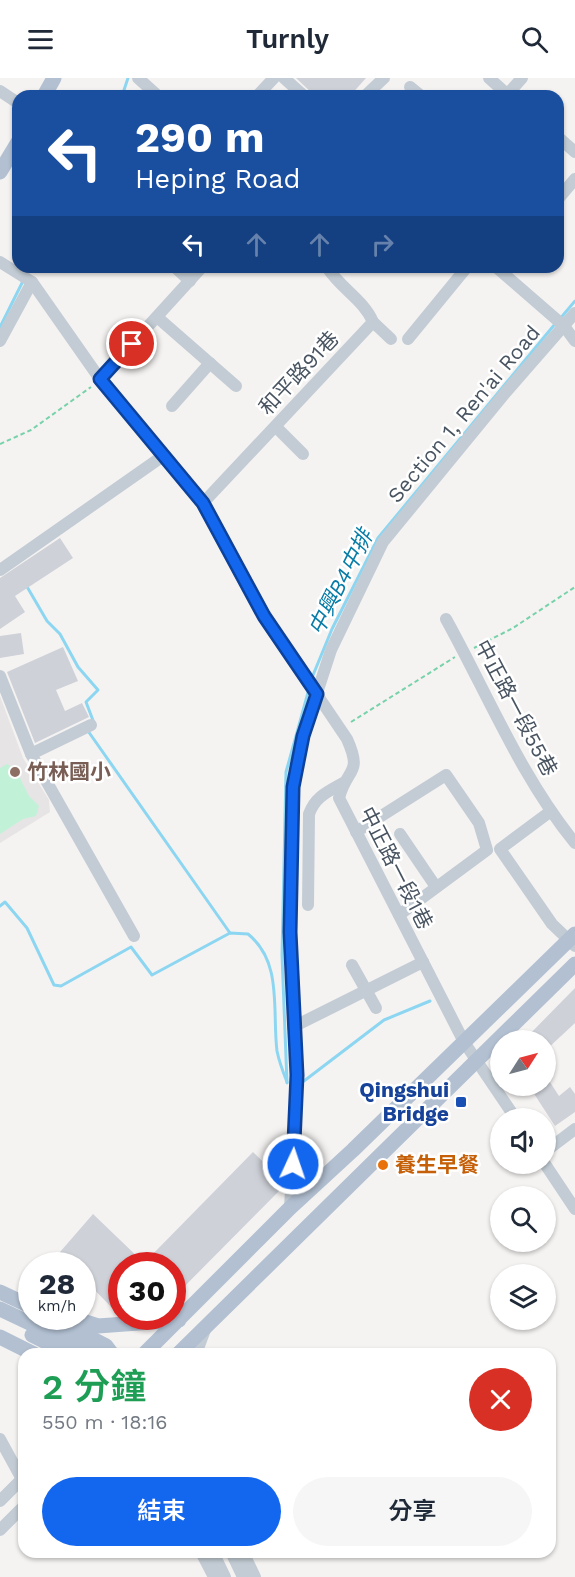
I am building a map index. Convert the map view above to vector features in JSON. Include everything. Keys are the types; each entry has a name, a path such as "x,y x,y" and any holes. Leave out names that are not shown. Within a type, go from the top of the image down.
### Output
{"main road":[{"path":"0,171 12,152"},
{"path":"186,1313 290,1208 573,940"},
{"path":"184,1348 575,964"},
{"path":"0,1292 18,1300"},
{"path":"0,1309 82,1348"},
{"path":"0,1319 58,1348"},
{"path":"75,1330 108,1348"},
{"path":"150,1348 169,1330"},
{"path":"0,1337 19,1348"}],"street":[{"path":"138,78 151,90"},
{"path":"263,90 274,78"},
{"path":"284,78 297,90"},
{"path":"371,90 384,78"},
{"path":"489,78 502,90"},
{"path":"513,90 522,78"},
{"path":"410,87 414,90"},
{"path":"564,193 575,179"},
{"path":"18,273 32,282 100,379 203,503 264,616 347,739 356,758 352,772 343,783 313,802 309,814 308,905"},
{"path":"182,273 190,280"},
{"path":"100,379 196,273"},
{"path":"331,273 336,282 369,312 373,322 391,339"},
{"path":"408,339 462,273"},
{"path":"505,273 564,326 575,340"},
{"path":"0,341 32,282"},
{"name":"Section 1, Ren'ai Road","path":"290,1208 297,1075 290,932 293,787 303,736 331,650 383,543 575,313"},
{"path":"157,316 236,386"},
{"name":"和平路91巷","path":"203,503 373,322"},
{"path":"172,406 210,363"},
{"path":"276,427 303,454"},
{"path":"0,570 163,456"},
{"name":"中正路一段55巷","path":"446,619 461,645 462,653 551,811 575,843"},
{"path":"0,676 32,753 134,936"},
{"path":"32,753 91,725"},
{"path":"356,831 446,775 479,823 487,850 399,915"},
{"name":"中正路一段1巷","path":"343,783 339,798 464,1042 478,1059 509,1108"},
{"path":"551,811 500,849 552,924 573,940"},
{"path":"400,834 436,887"},
{"path":"293,1027 423,962"},
{"path":"351,965 376,1008"},
{"path":"556,1143 575,1129"},
{"path":"552,1174 575,1209"},
{"path":"198,1348 207,1326"},
{"path":"0,1440 18,1471"},
{"path":"0,1501 18,1485"},
{"path":"0,1530 18,1512"},
{"path":"204,1558 214,1577"},
{"path":"216,1558 225,1577"},
{"path":"234,1558 243,1577"},
{"path":"246,1558 255,1577"}],"path":[{"path":"0,444 31,430 100,379"}],"shaded area":[{"name":"竹林國小","path":"0,696 23,758 49,800 50,812 0,843"}],"green space":[{"path":"7,764 16,770 29,796 39,806 36,816 23,819 0,834 0,768"}],"building":[{"path":"296,78 366,78 355,90 309,90"},
{"path":"60,538 73,558 15,596 25,612 0,629 0,578"},
{"path":"21,633 24,654 0,658 0,636"},
{"path":"63,647 78,681 56,690 65,711 82,703 89,717 35,743 7,672"},
{"path":"575,988 575,1023 556,1041 556,1030 534,1030"},
{"path":"570,1087 575,1094 575,1112 556,1125 556,1108 543,1108 536,1096 556,1096 556,1091 559,1096"},
{"path":"253,1152 283,1181 283,1187 186,1285 186,1252 155,1252"},
{"path":"93,1214 133,1252 108,1252 108,1304 96,1291 96,1252 60,1252"}],"waterway":[{"path":"124,90 128,78"},
{"path":"0,327 24,279"},
{"name":"中興B4中排","path":"559,320 575,301"},
{"name":"中興B4中排","path":"311,680 332,629 378,538 555,324"},
{"path":"26,585 47,621 60,634 78,667 98,690 86,702 94,723"},
{"name":"中興B4中排","path":"287,1083 282,955 286,772 309,689"},
{"path":"88,731 230,933"},
{"path":"0,906 5,902 27,928 54,985 61,986 131,947 152,975 230,933 248,934 267,958 271,973 274,988 277,1051 287,1082"},
{"path":"304,1081 384,1020 430,1001"}],"place":[{"name":"竹林國小","path":"15,772"},
{"name":"Qingshui Bridge","path":"461,1102"},
{"name":"養生早餐","path":"383,1165"}],"route":[{"path":"132,344 100,379 203,503 264,616 317,694 303,736 293,787 290,932 297,1075 293,1164"}]}
